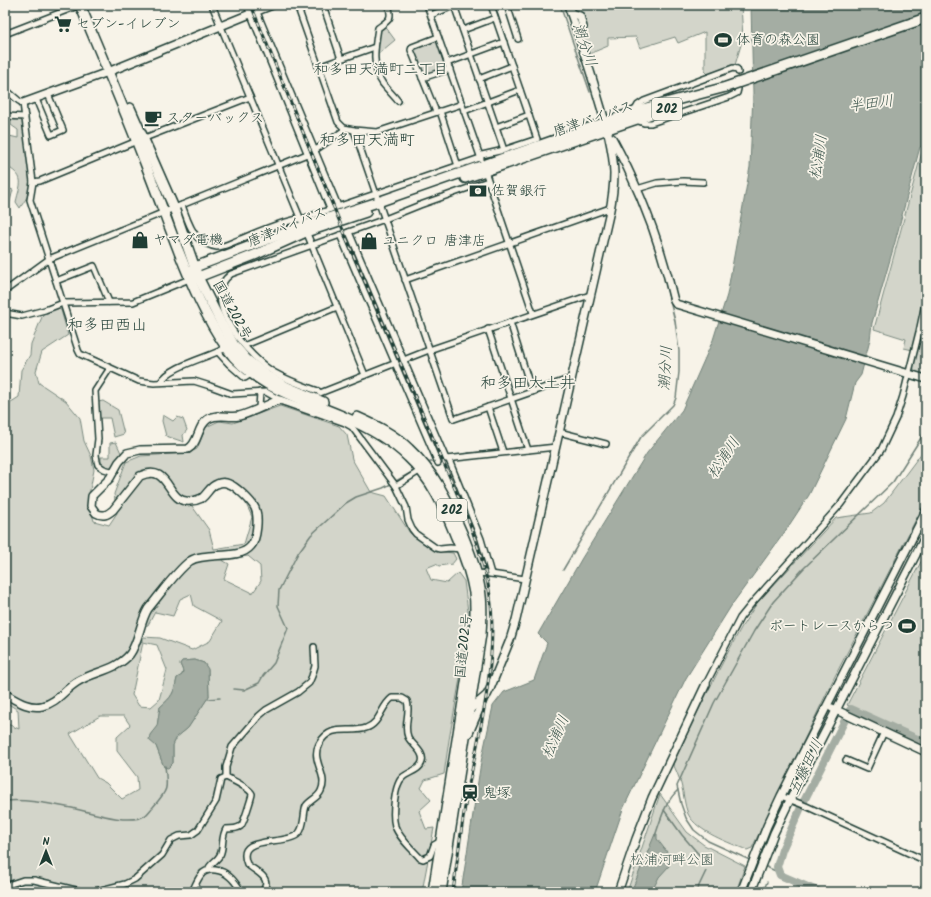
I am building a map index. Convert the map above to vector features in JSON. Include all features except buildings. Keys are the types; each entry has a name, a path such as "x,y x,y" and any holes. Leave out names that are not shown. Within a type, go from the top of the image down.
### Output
{"highway":[{"path":"80,5 111,71 140,140 164,212 194,277"},
{"path":"87,5 111,71"},
{"name":"唐津バイパス","path":"195,267 303,226 483,165 726,87 926,18"},
{"path":"140,140 178,207 195,267 194,277"},
{"name":"唐津バイパス","path":"194,277 257,254 303,226"},
{"name":"国道202号","path":"194,277 216,302 229,350 246,359 267,376 305,391 317,403 354,425 394,445 408,456 421,470 434,488 473,574 475,604 474,632 433,892"},
{"name":"国道202号","path":"194,277 213,326 229,350 252,374 268,386 377,426 408,448 425,465 440,486 449,502 468,547 482,609 481,634 441,892"}],"street":[{"path":"5,34 80,5"},
{"path":"212,5 248,98 365,375"},
{"path":"247,5 254,10 338,206"},
{"path":"5,89 19,101 24,103 111,71 254,10 272,5"},
{"path":"297,5 338,122 344,128 377,132 462,104"},
{"path":"323,5 341,59"},
{"path":"388,5 391,14 390,19 378,28 375,47 375,66 383,84 398,101"},
{"path":"427,5 534,314"},
{"path":"431,15 455,5 462,30 504,150"},
{"path":"483,165 482,155 504,150 537,139 491,5"},
{"path":"507,5 518,39"},
{"path":"464,744 476,714 490,689 510,640 556,447 613,190 614,172 612,149 579,36 568,5"},
{"path":"254,10 307,154 330,209"},
{"path":"462,30 495,18"},
{"path":"438,37 412,47 410,50 438,112 458,166"},
{"path":"447,63 504,42"},
{"path":"318,67 375,47"},
{"path":"479,79 512,66"},
{"path":"738,72 737,69 734,68 644,101 638,105 634,116 644,123 651,123 729,98 737,93 738,89"},
{"path":"422,78 450,70"},
{"path":"464,111 520,90"},
{"path":"36,99 51,135 63,130 48,94"},
{"path":"33,182 40,181 248,98"},
{"path":"24,103 33,182 30,200 80,354 139,380 161,382 200,382 232,394 266,392 280,400"},
{"path":"496,127 529,115"},
{"path":"5,116 25,117"},
{"path":"606,126 637,189 664,261 674,301 680,306 926,378"},
{"path":"314,151 343,131 344,128"},
{"path":"354,130 453,418 454,419 566,380 571,380"},
{"path":"5,290 48,259 307,154"},
{"path":"303,226 305,218 338,206 378,201 458,166 483,165"},
{"path":"216,302 223,283 231,274 488,181"},
{"path":"637,189 657,183 683,181 704,182"},
{"path":"178,207 197,238 203,242 218,247 303,226"},
{"path":"405,280 610,208"},
{"path":"349,232 446,459 449,460 481,539 491,574"},
{"path":"340,235 438,463"},
{"path":"56,281 94,266 109,302"},
{"path":"5,313 22,316 45,310 63,303 133,302 194,277"},
{"path":"5,694 27,706 41,706 55,701 77,682 114,667 122,662 131,652 144,615 148,609 191,560 243,552 254,543 257,515 255,509 241,492 231,484 224,482 216,484 202,497 195,501 188,502 176,496 162,477 157,473 145,474 140,476 113,510 108,514 104,515 96,513 92,506 92,496 110,478 123,456 127,453 140,450 188,449 194,443 201,427 209,418 215,416 240,416 276,400 317,403 365,375 429,350 590,294"},
{"path":"618,892 652,798 706,684 740,618 840,505 880,450 896,418 926,299"},
{"path":"248,344 337,307"},
{"path":"510,322 532,392"},
{"path":"488,329 528,450"},
{"path":"161,382 178,368 229,350"},
{"path":"110,368 95,391 98,439 96,461 98,465 104,469 111,471 115,470"},
{"path":"259,408 260,392"},
{"path":"488,407 503,452"},
{"path":"354,425 396,486 405,503 408,520 416,534 436,548 461,549"},
{"path":"559,432 606,444"},
{"path":"449,460 503,452 556,447"},
{"path":"396,486 421,470"},
{"path":"741,892 749,869 781,796 926,511"},
{"path":"751,892 764,857 790,800 835,709 926,535"},
{"path":"473,574 491,574 525,579"},
{"path":"226,777 226,767 232,747 266,710 298,692 309,683 315,666 314,647"},
{"path":"262,892 265,884 264,878 247,864 245,855 246,850 249,846 255,844 281,840 298,835 303,826 306,806 322,791 323,776 316,760 316,751 320,744 329,734 336,730 366,729 380,716 384,707 392,698 402,698 406,701 409,712 406,725 408,736 422,757 420,767 404,776 397,785 394,810 395,827 420,858 423,859 430,856 434,845 441,841"},
{"path":"459,724 470,708 484,698"},
{"path":"827,705 926,752"},
{"path":"846,760 867,769 884,732"},
{"path":"208,870 209,866 219,856 223,847 223,833 226,829 241,827 244,823 247,807 252,797 252,794 248,790 226,777"},
{"path":"5,886 23,880 34,880 84,892 97,891 125,884 134,879 162,855 172,840 179,836 191,835 198,830 216,802 221,779 226,777"},
{"path":"781,796 926,861"},
{"path":"192,892 200,876 203,872 208,870 223,872 231,877 242,892"},
{"path":"922,892 926,884"}],"green space":[{"name":"体育の森公園","path":"572,5 741,5 743,38 735,65 709,75 705,71 705,32 678,43 675,37 640,48 636,37 608,38 608,46 589,54"},
{"path":"384,25 395,40 377,55 380,28"},
{"path":"436,39 447,66 446,69 424,76 422,75 413,47"},
{"path":"11,119 24,120 30,180 29,194 20,208 16,202 20,186 19,178 14,171 8,167 5,171 5,135 18,138 18,130 11,125"},
{"path":"926,146 926,376 915,372 913,366 917,351 904,348 906,339 874,329 923,148"},
{"path":"5,187 13,190 7,212 5,213"},
{"path":"56,308 61,310 68,335 42,352 36,371 39,383 66,401 80,418 84,441 91,456 94,470 88,500 94,521 109,525 117,513 114,494 126,462 141,456 188,453 197,449 206,427 219,421 233,423 280,406 339,426 347,435 352,459 371,492 386,496 410,533 436,551 453,553 456,559 452,564 439,566 436,564 426,568 431,580 447,583 458,573 464,581 468,611 466,645 444,774 425,780 421,788 431,800 419,811 426,829 434,828 422,892 5,892 5,723 19,729 18,710 5,702 5,406 19,397 21,370 30,355 31,344 44,312","holes":["226,479 237,484 252,517 244,544 214,549 209,530 192,506 191,499 200,494 212,482","248,556 260,566 261,581 252,594 251,592 224,579 229,564 222,560","191,594 194,606 222,621 210,641 192,650 160,638 143,637 143,641 138,643 126,663 60,692 75,679 119,661 130,649 138,626 148,625 155,612 173,616 180,599","143,642 157,645 167,670 159,700 151,707 139,706 132,695","195,660 204,663 208,670 209,696 188,728 177,737 173,745 173,763 164,767 150,735 157,727 160,707 170,697 177,678 182,675 183,671 180,664 182,661","100,716 124,716 130,725 117,737 117,751 137,777 138,790 122,799 106,783 97,778 70,734"]},
{"path":"103,401 118,410 124,434 114,437 110,418 98,418 98,402"},
{"path":"163,415 173,421 177,417 183,419 187,430 183,435 184,442 166,436 162,421"},
{"path":"116,442 122,455 114,468 106,468 101,463 101,457 110,457 110,443"},
{"path":"926,447 926,500 834,678 752,848 747,850 714,836 699,826 688,814 681,784 673,764 697,713 741,628 757,603 836,518 871,513 884,503"},
{"name":"ボートレースからつ","path":"926,552 926,741 847,705"},
{"name":"松浦河畔公園","path":"660,794 687,832 704,845 745,866 736,892 627,892"}],"water":[{"path":"751,5 926,5 926,143 920,147 872,323 870,340 861,375 855,383 846,419 809,495 784,533 733,603 686,678 623,809 595,892 461,892 481,762 493,706 504,692 534,680 547,643 538,634 582,558 647,453 682,410 713,340 727,295 750,167 753,93"},
{"path":"195,660 204,663 208,669 209,696 188,728 177,737 173,745 173,763 168,768 164,767 156,746 149,740 150,735 157,726 160,707 170,697 177,678 182,675 183,671 180,664 182,661"},
{"path":"655,834 657,834 657,839 667,852 670,860 669,866 659,877 654,887 640,892 631,892"}],"pier":[{"path":"719,315 867,359 865,365 717,321"}],"waterway":[{"path":"209,5 217,23"},
{"name":"潮分川","path":"560,5 590,92"},
{"path":"220,31 247,96"},
{"path":"248,100 268,148"},
{"path":"180,203 249,175"},
{"name":"潮分川","path":"627,176 645,218"},
{"path":"152,214 156,212"},
{"path":"125,225 147,216"},
{"path":"108,232 119,227"},
{"path":"87,241 101,235"},
{"path":"67,249 80,243"},
{"path":"51,255 60,252"},
{"name":"潮分川","path":"563,570 641,437 673,405 676,398 679,372 679,351 675,321 664,277"},
{"path":"752,861 708,841 694,830 686,818 677,786 714,703 754,631 773,602 803,569 893,482 926,430"},
{"path":"530,447 549,445"},
{"path":"505,450 524,447"},
{"path":"488,451 499,450"},
{"path":"468,453 481,452"},
{"path":"459,455 464,454"},
{"path":"396,481 414,471"},
{"path":"234,689 244,690 259,683 274,663 288,628 278,606 279,590 298,553 311,535 346,503 356,497 391,484"},
{"path":"208,699 220,698"},
{"name":"五藤田川","path":"819,892 780,875 777,867 782,850 803,803 850,710 851,709 926,743"},
{"path":"5,801 38,802 109,817 129,819 137,818 146,815 164,793 166,789 165,766"},
{"path":"655,836 661,817 670,800 678,790"},
{"path":"664,810 682,835 701,857"},
{"path":"764,866 778,872"},
{"path":"696,892 706,871"},
{"path":"763,892 767,882"}],"railway":[{"path":"251,5 350,247 468,519 488,582 492,626 489,672 483,718 464,811 453,892"}],"place":[{"name":"セブン-イレブン","path":"63,24"},
{"name":"体育の森公園","path":"723,40"},
{"name":"スターバックス","path":"153,118"},
{"name":"佐賀銀行","path":"478,191"},
{"name":"ヤマダ電機","path":"140,240"},
{"name":"ユニクロ 唐津店","path":"369,241"},
{"name":"ボートレースからつ","path":"907,626"},
{"name":"鬼塚","path":"470,793"}],"district":[{"name":"和多田天満町二丁目","path":"381,70"},
{"name":"和多田天満町","path":"367,140"},
{"name":"和多田西山","path":"107,325"},
{"name":"和多田大土井","path":"528,383"}],"water label":[{"name":"半田川","path":"871,104"},
{"name":"松浦川","path":"819,157"},
{"name":"松浦川","path":"724,458"},
{"name":"松浦川","path":"556,737"}]}
